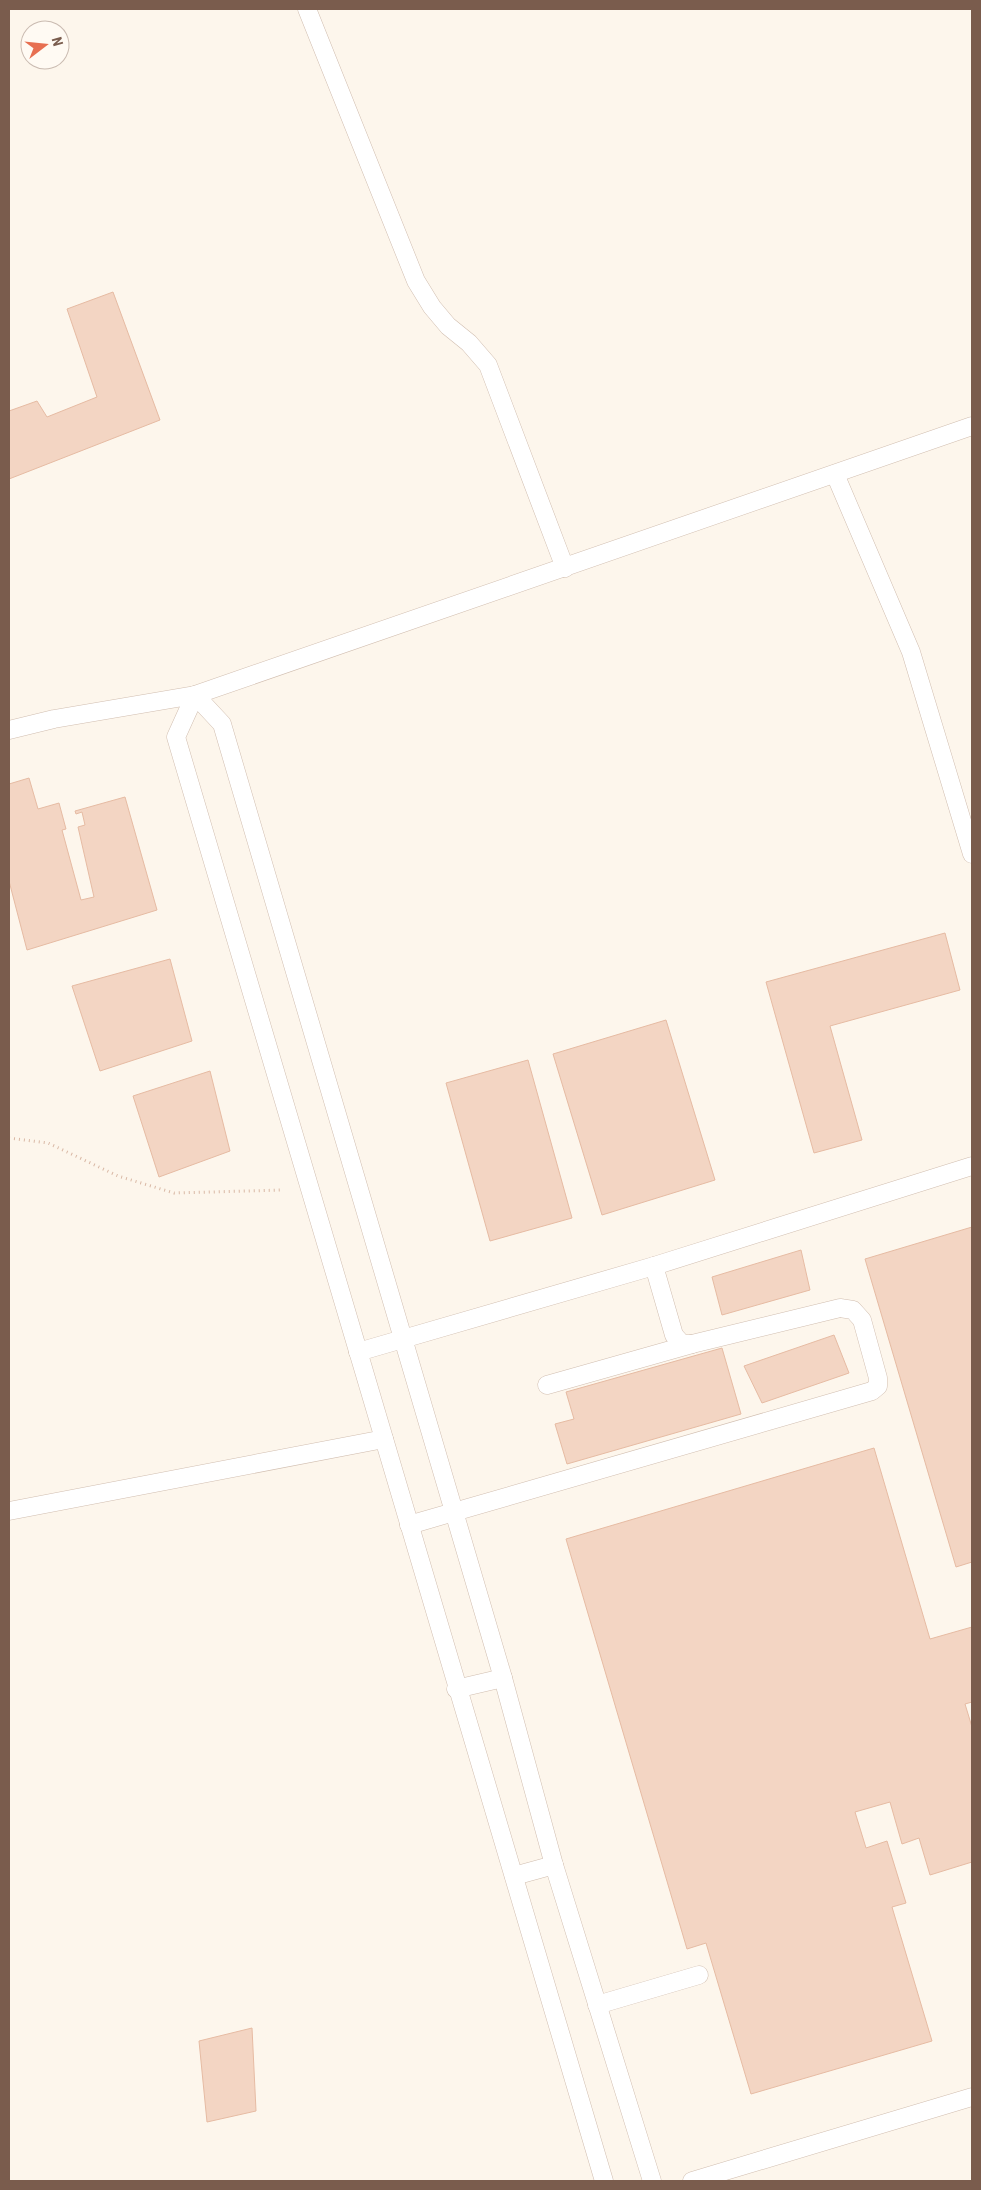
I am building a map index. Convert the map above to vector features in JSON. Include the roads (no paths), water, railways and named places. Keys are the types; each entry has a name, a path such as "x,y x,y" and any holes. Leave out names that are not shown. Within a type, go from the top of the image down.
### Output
{"lane":[{"path":"307,9 416,281 432,307 448,326 469,343 488,365 565,568"},
{"path":"9,730 54,719 194,695 972,426"},
{"path":"835,474 911,652 972,854"},
{"path":"194,695 176,737 384,1438 456,1689 514,1876 604,2181"},
{"path":"194,695 222,724 503,1678 554,1865 652,2181"},
{"path":"358,1352 654,1266 972,1166"},
{"path":"654,1266 674,1336 682,1344 692,1344"},
{"path":"409,1524 872,1391 878,1382 862,1320 854,1310 840,1308 692,1344 547,1385"},
{"path":"9,1511 384,1438"},
{"path":"456,1689 503,1678"},
{"path":"514,1876 554,1865"},
{"path":"597,2005 699,1975"},
{"path":"692,2181 972,2097"}]}
